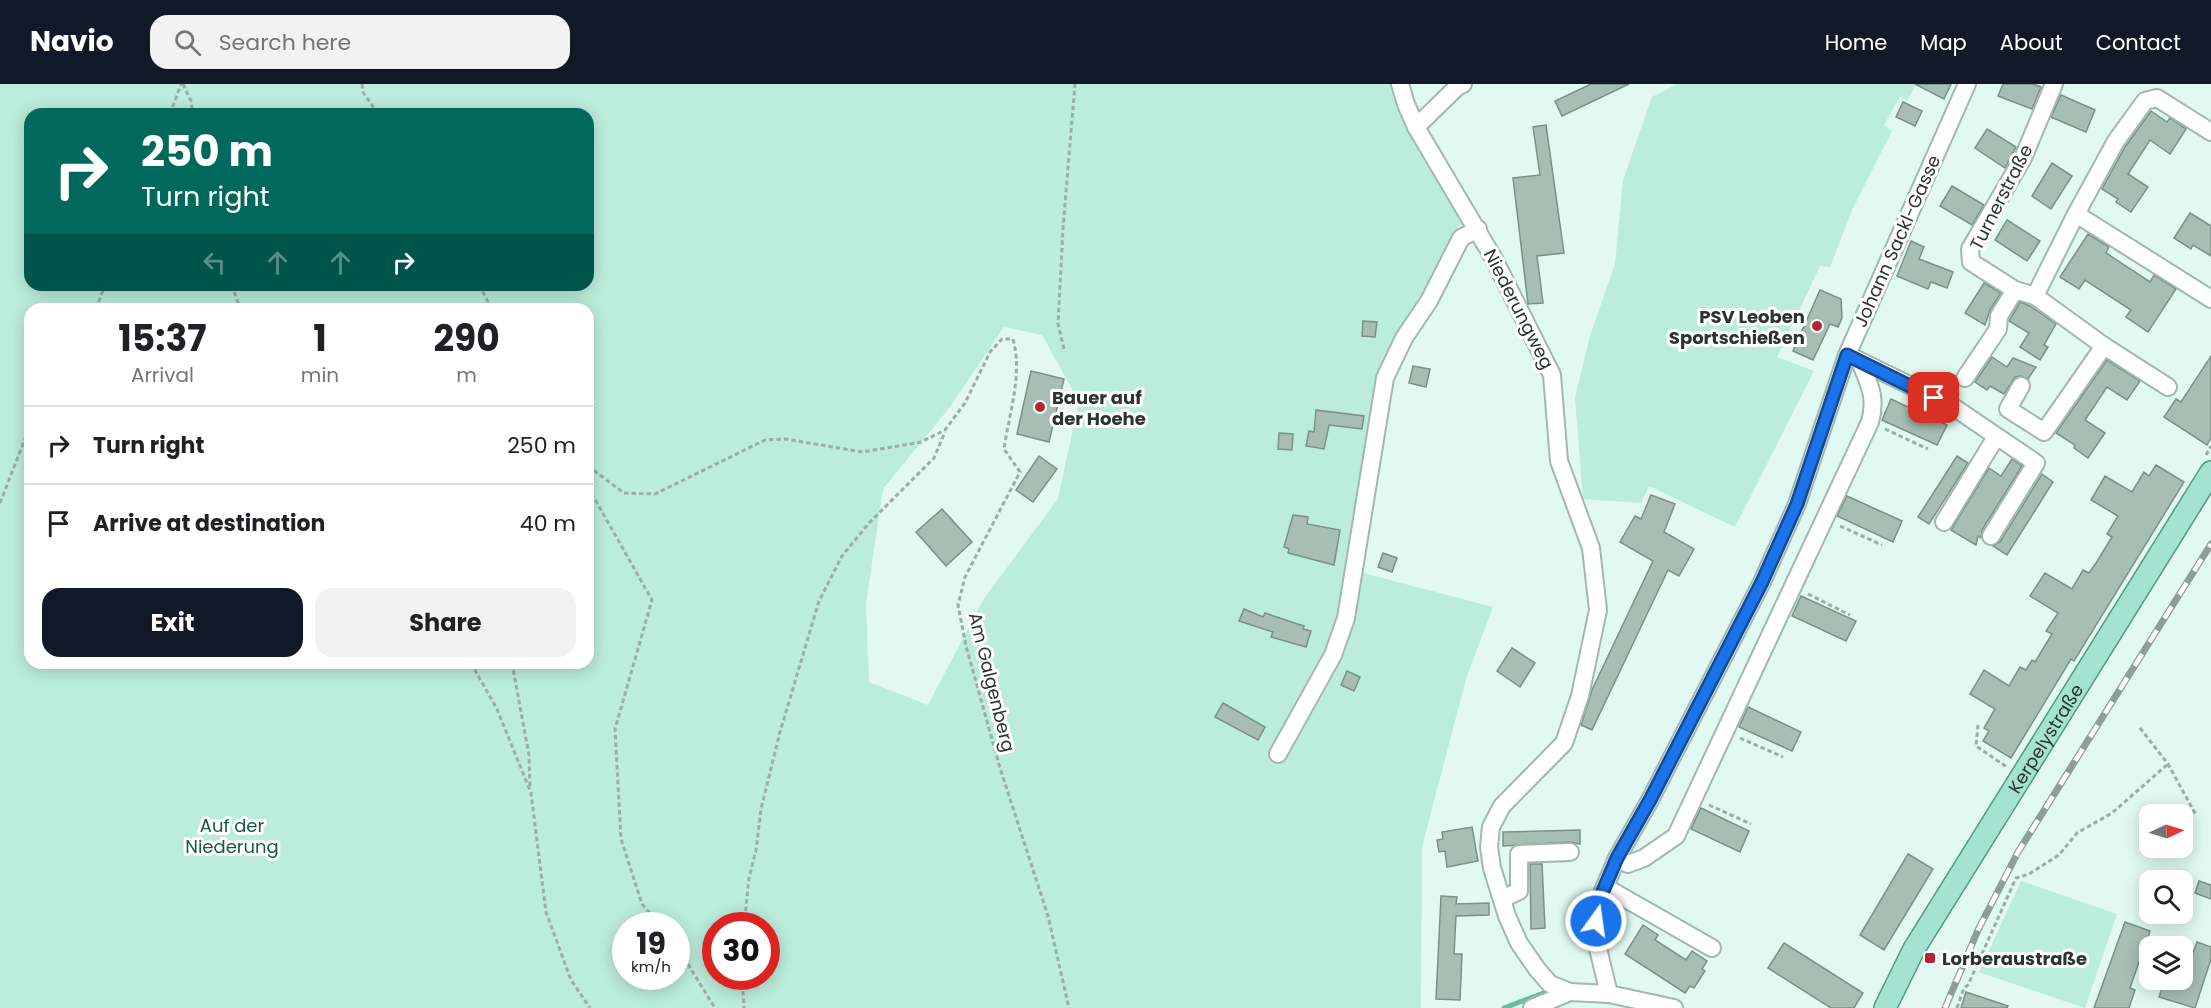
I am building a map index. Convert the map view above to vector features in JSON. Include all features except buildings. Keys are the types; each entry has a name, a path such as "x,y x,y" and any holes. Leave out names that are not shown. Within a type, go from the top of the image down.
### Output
{"main road":[{"name":"Kerpelystraße","path":"1885,1008 1914,949 2211,472"}],"street":[{"name":"Niederungweg","path":"1401,84 1406,104 1416,127 1478,229 1552,375 1559,461 1591,548 1598,610 1580,696 1564,743 1502,806 1491,827 1489,847 1492,868 1520,943 1550,984 1570,992 1609,994"},
{"path":"1416,127 1457,87 1463,84"},
{"name":"Johann Sackl-Gasse","path":"1609,994 1594,936 1597,905 1617,858 1650,800 1762,582 1797,504 1853,358 1967,84"},
{"name":"Turnerstraße","path":"2015,290 1971,262 1970,249 2023,158 2054,84"},
{"path":"2035,296 2116,141 2145,101 2157,98 2211,132"},
{"path":"2076,214 2211,299"},
{"path":"1278,754 1333,656 1346,618 1385,378 1404,339 1429,301 1461,238 1478,229"},
{"path":"1965,378 1998,329 2000,316 2015,290 2035,296 2104,346 2168,387"},
{"path":"2022,386 2008,409 2044,432 2104,346"},
{"path":"1617,858 1628,864 1644,858 1676,836 1694,798 1870,422 1874,408 1872,394 1853,358"},
{"path":"1853,358 1952,406 2036,463 1991,537"},
{"path":"1944,522 1996,437"},
{"path":"1502,899 1519,891 1519,854 1570,852"},
{"path":"1605,887 1712,948"},
{"name":"Niederungweg","path":"1532,1008 1570,992"},
{"path":"1609,994 1674,1008"}],"path":[{"path":"172,108 182,84"},
{"path":"182,84 192,108"},
{"path":"362,84 363,92 374,108"},
{"path":"1064,349 1058,324 1075,84"},
{"name":"Am Galgenberg","path":"945,430 965,403 990,352 1002,339 1013,339 1018,355 1016,384 1004,449 1020,472 966,577 958,605 966,646 1000,768 1048,916 1069,1008"},
{"path":"1870,422 1928,449"},
{"path":"594,470 624,493 655,494 765,440 785,439 863,452 921,441 945,430"},
{"path":"745,912 761,809 780,732 819,601 842,556 869,523 934,458 945,430"},
{"path":"0,503 24,441"},
{"path":"594,498 652,600 615,729 621,839 642,904 649,912"},
{"path":"1824,519 1882,545"},
{"path":"1793,587 1850,615"},
{"path":"474,669 497,709 531,793"},
{"path":"513,669 529,755 531,793 546,912 571,980 590,1008"},
{"path":"1978,726 1976,746 2020,777"},
{"path":"2140,728 2168,764 2196,815"},
{"path":"1725,730 1783,757"},
{"path":"1957,1008 1964,988 1968,985 2016,878 2029,874 2059,855 2077,833 2112,813 2168,764"},
{"path":"1694,798 1751,824"},
{"path":"690,968 715,1008"},
{"path":"743,990 744,1008"}],"green space":[{"name":"Auf der Niederung","path":"0,84 1400,84 1472,219 1459,226 1408,318 1419,326 1391,386 1380,443 1363,573 1493,607 1466,679 1422,847 1421,1008 0,1008","holes":["1004,327 1042,335 1079,401 1058,499 983,600 928,705 869,682 866,604 883,489 950,407"]},
{"path":"1677,84 1916,84 1908,100 1900,97 1884,125 1892,131 1853,208 1830,267 1820,266 1777,357 1814,371 1735,527 1649,486 1641,503 1583,499 1575,398 1590,336 1615,264 1623,180 1652,97"},
{"path":"2021,881 2117,914 2085,1008 1979,972"}],"waterway":[{"path":"1504,1008 1549,991"}],"railway":[{"path":"1945,1008 1978,930 2018,852 2211,544"}],"place":[{"name":"PSV Leoben Sportschießen","path":"1817,326"},
{"name":"Bauer auf der Hoehe","path":"1040,407"},
{"name":"Lorberaustraße","path":"1930,958"}],"route":[{"path":"1596,921 1597,905 1617,858 1650,800 1762,582 1797,504 1847,355 1934,398"}]}
